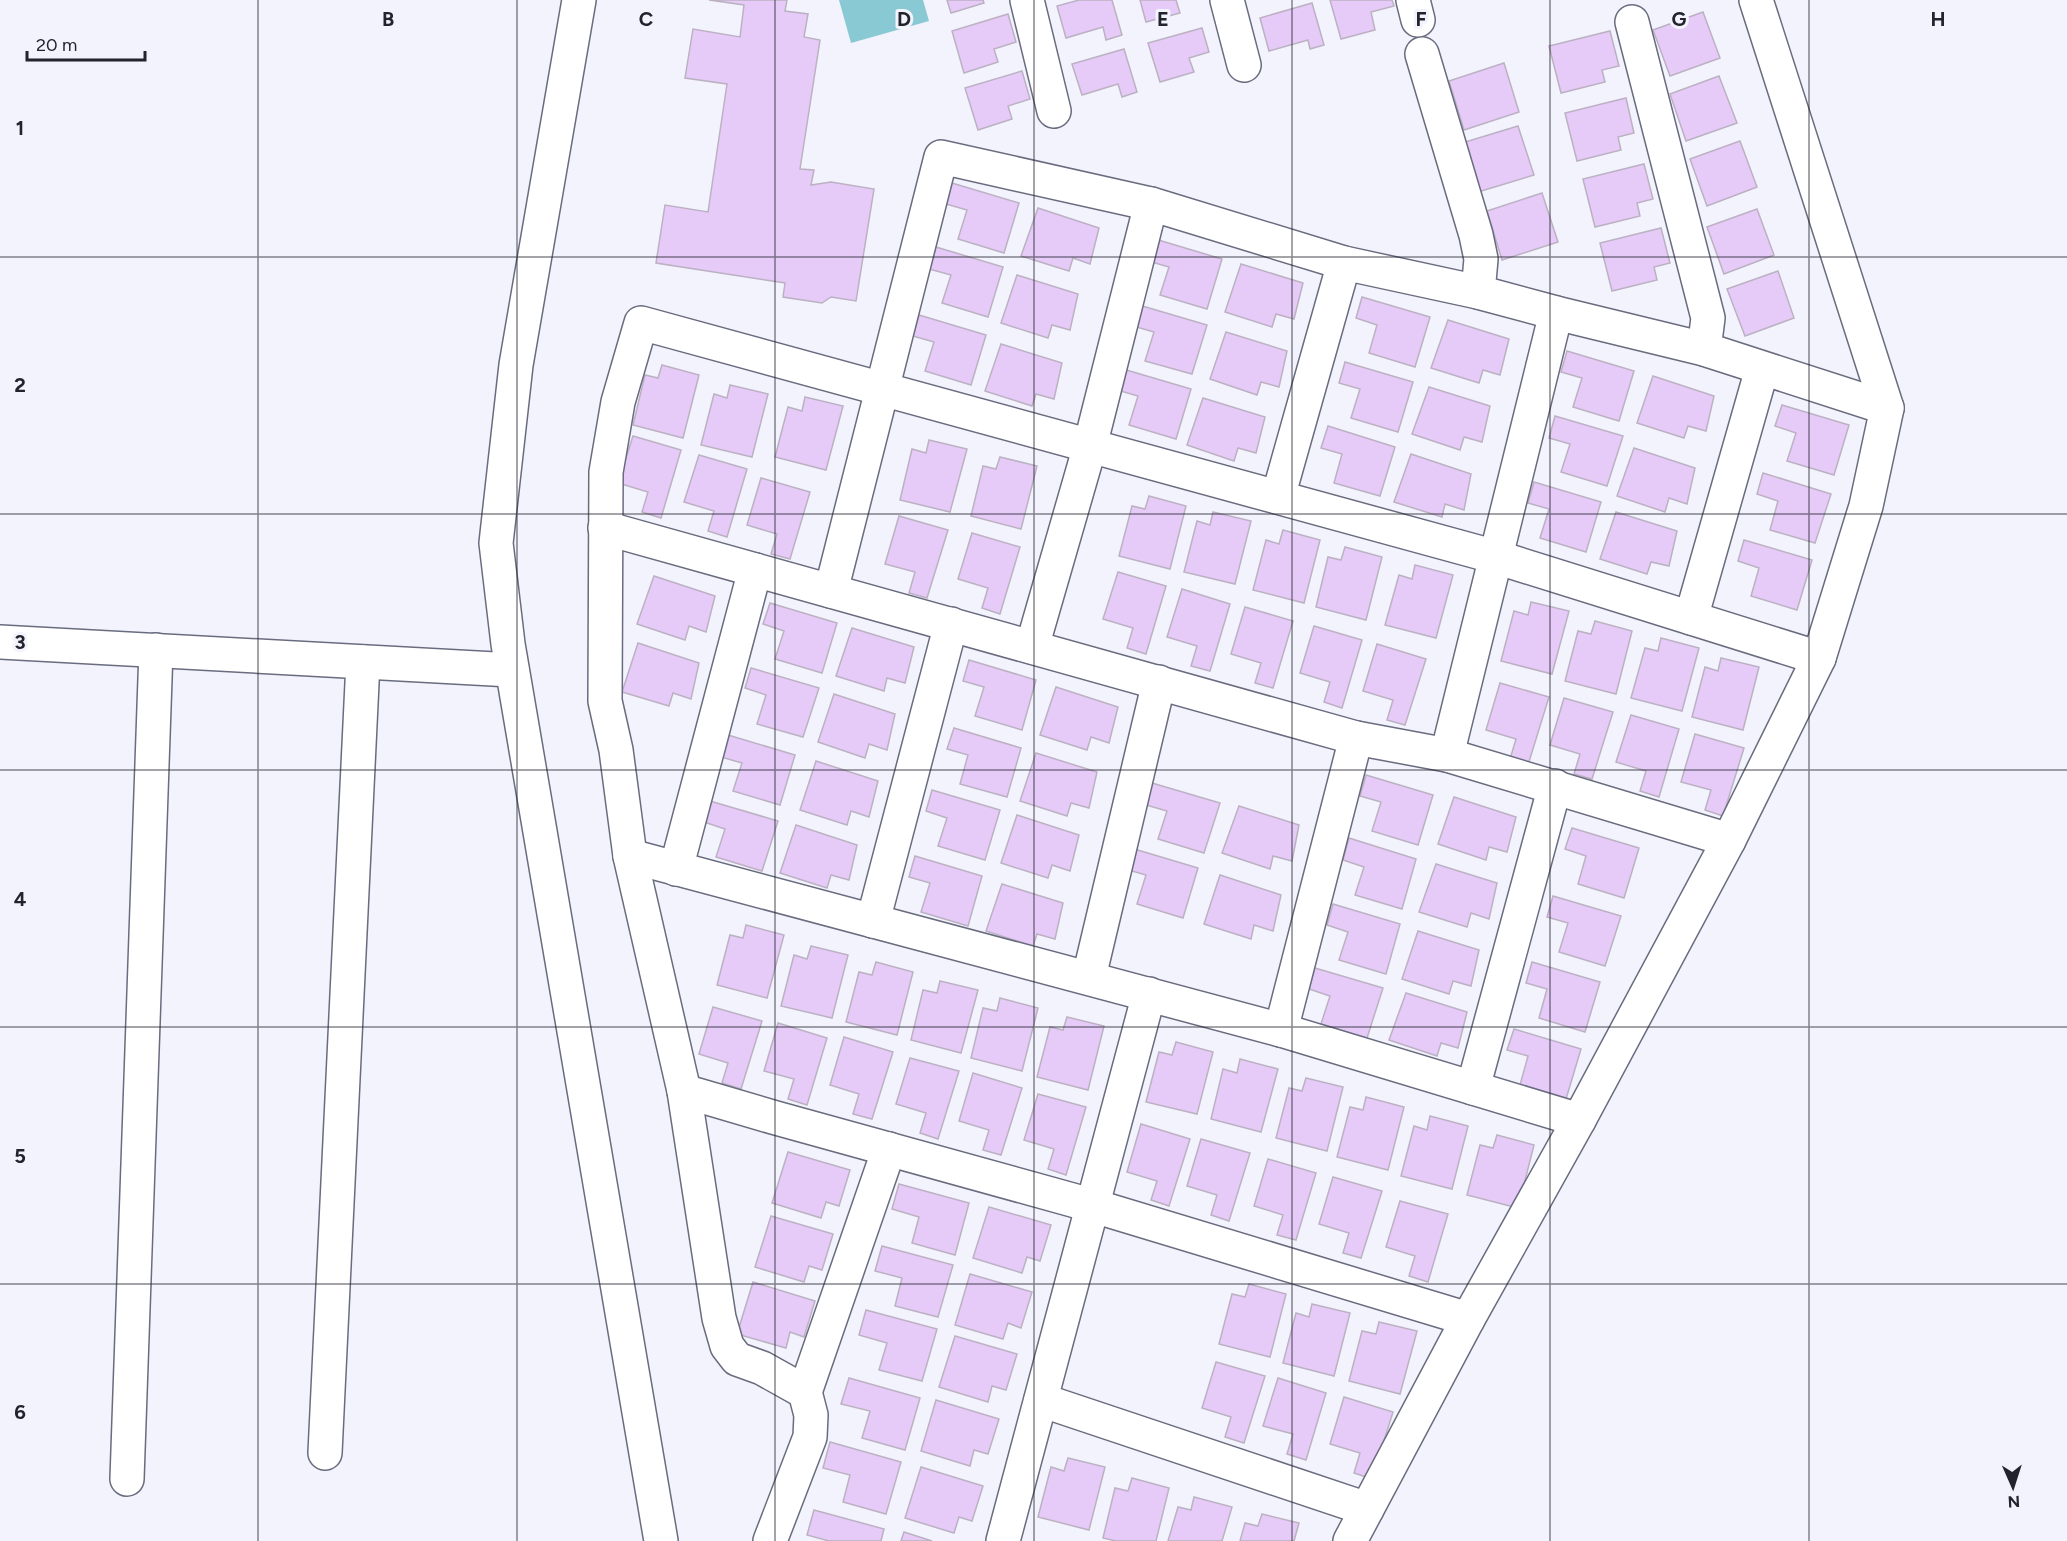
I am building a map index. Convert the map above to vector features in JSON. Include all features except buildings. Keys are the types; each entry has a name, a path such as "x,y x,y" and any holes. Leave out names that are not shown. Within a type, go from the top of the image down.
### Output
{"street":[{"path":"579,0 516,365 496,543 512,670 662,1541"},
{"path":"1026,0 1054,111"},
{"path":"1227,0 1244,65"},
{"path":"1350,1541 1729,840 1819,658 1866,506 1887,408 1756,0"},
{"path":"1632,22 1708,318 1704,349"},
{"path":"1422,54 1476,236 1481,259 1478,292"},
{"path":"831,591 941,157 1151,204 1344,263 1478,292 1704,349 1887,408"},
{"path":"1032,647 1090,446 1151,204"},
{"path":"1278,497 1344,263"},
{"path":"1447,755 1556,313"},
{"path":"805,1392 762,1368 737,1359 727,1346 719,1318 684,1091 630,856 616,750 605,701 606,472 618,402 641,323 1496,556 1819,658"},
{"path":"1691,618 1762,369"},
{"path":"604,528 1356,738 1447,755 1729,840"},
{"path":"676,868 755,570"},
{"path":"873,921 951,624"},
{"path":"0,642 512,670"},
{"path":"127,1479 156,650"},
{"path":"325,1453 363,662"},
{"path":"1089,977 1159,682"},
{"path":"1281,1030 1356,738"},
{"path":"1473,1088 1555,786"},
{"path":"630,856 1281,1030 1579,1120"},
{"path":"1003,1541 1149,994"},
{"path":"684,1091 1094,1206 1468,1319"},
{"path":"764,1540 797,1476 810,1437 811,1415 805,1392 889,1149"},
{"path":"1041,1400 1367,1509"}],"water":[{"path":"839,0 923,0 929,21 851,43"}]}
